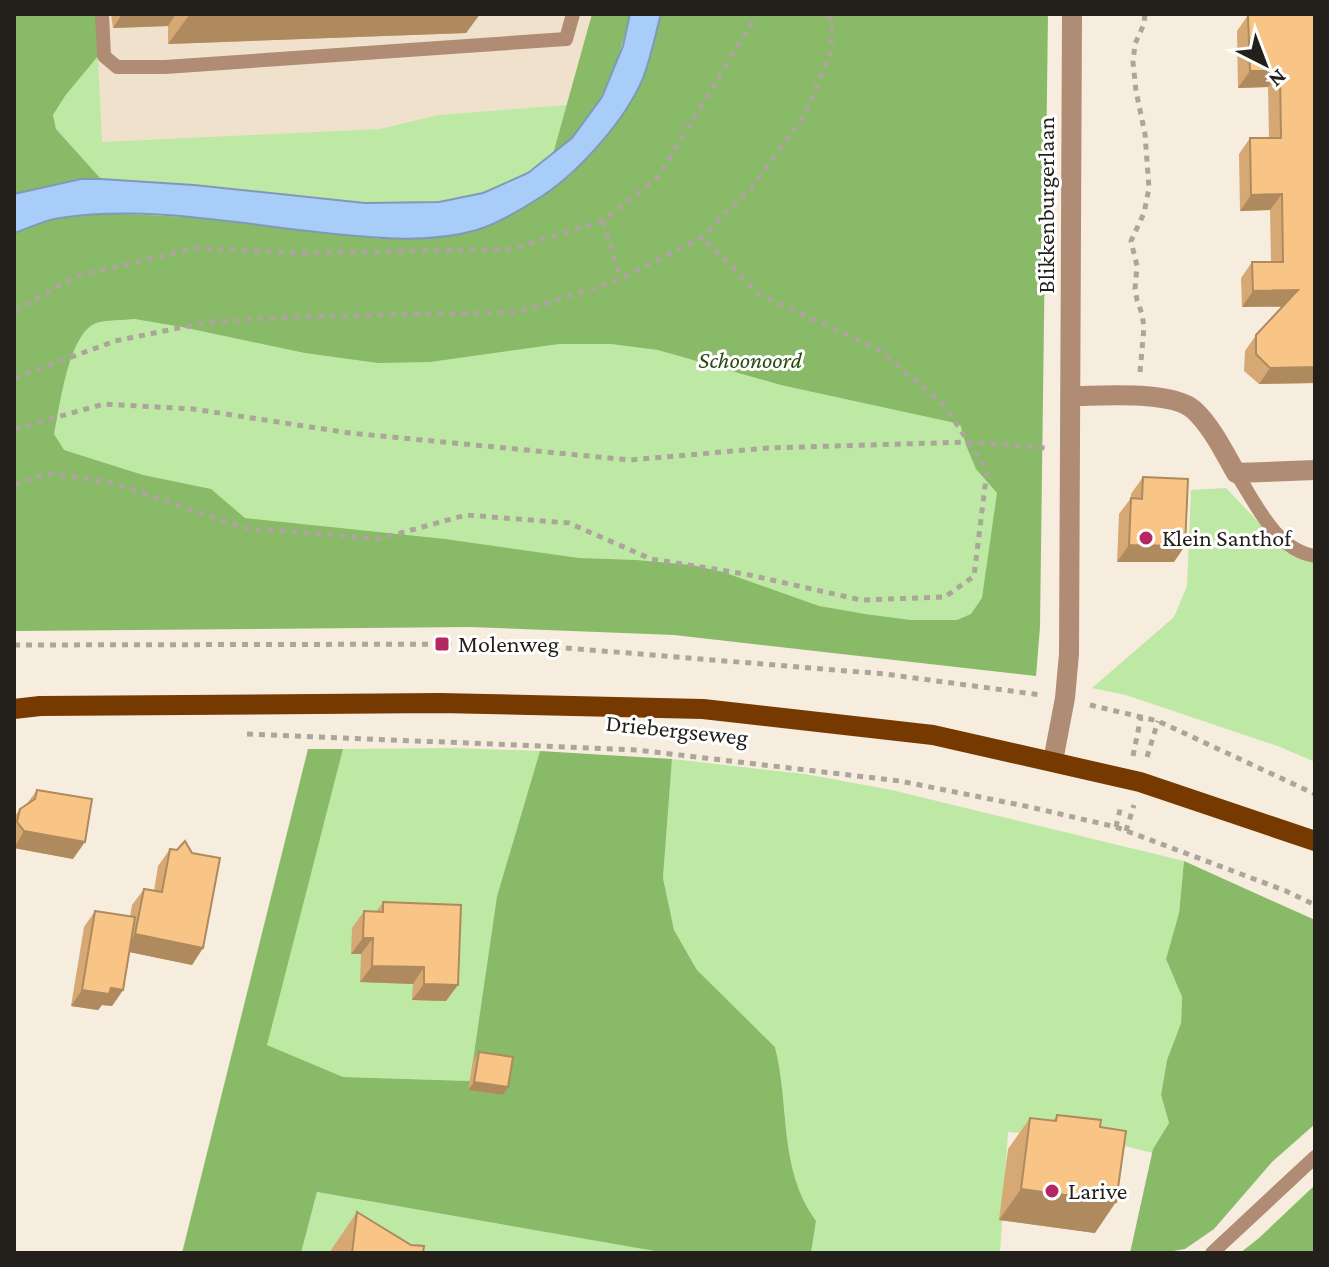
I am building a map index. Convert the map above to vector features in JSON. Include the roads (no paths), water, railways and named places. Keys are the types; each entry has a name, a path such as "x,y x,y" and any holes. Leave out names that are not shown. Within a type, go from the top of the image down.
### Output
{"main road":[{"name":"Driebergseweg","path":"14,699 40,706"},
{"name":"Driebergseweg","path":"14,709 40,706 440,703 703,709 933,735 1140,782 1315,841"}],"street":[{"name":"Blikkenburgerlaan","path":"1053,761 1065,698 1069,654 1072,14"},
{"path":"1071,396 1169,399 1192,408 1207,425 1236,473 1315,470"}],"lane":[{"path":"102,14 104,56 117,67 180,66 566,39 573,14"},
{"path":"1236,473 1280,538 1293,550 1315,556"},
{"path":"1212,1253 1315,1157"}],"water":[{"path":"630,14 661,14 643,78 612,129 583,162 551,190 507,217 477,230 440,237 382,238 193,217 126,214 60,218 14,233 14,194 81,179 194,185 365,203 439,202 483,193 528,173 572,138 602,97 623,46"}],"place":[{"name":"Klein Santhof","path":"1146,538"},
{"name":"Molenweg","path":"442,644"},
{"name":"Larive","path":"1052,1191"}],"park label":[{"name":"Schoonoord","path":"750,360"}]}
